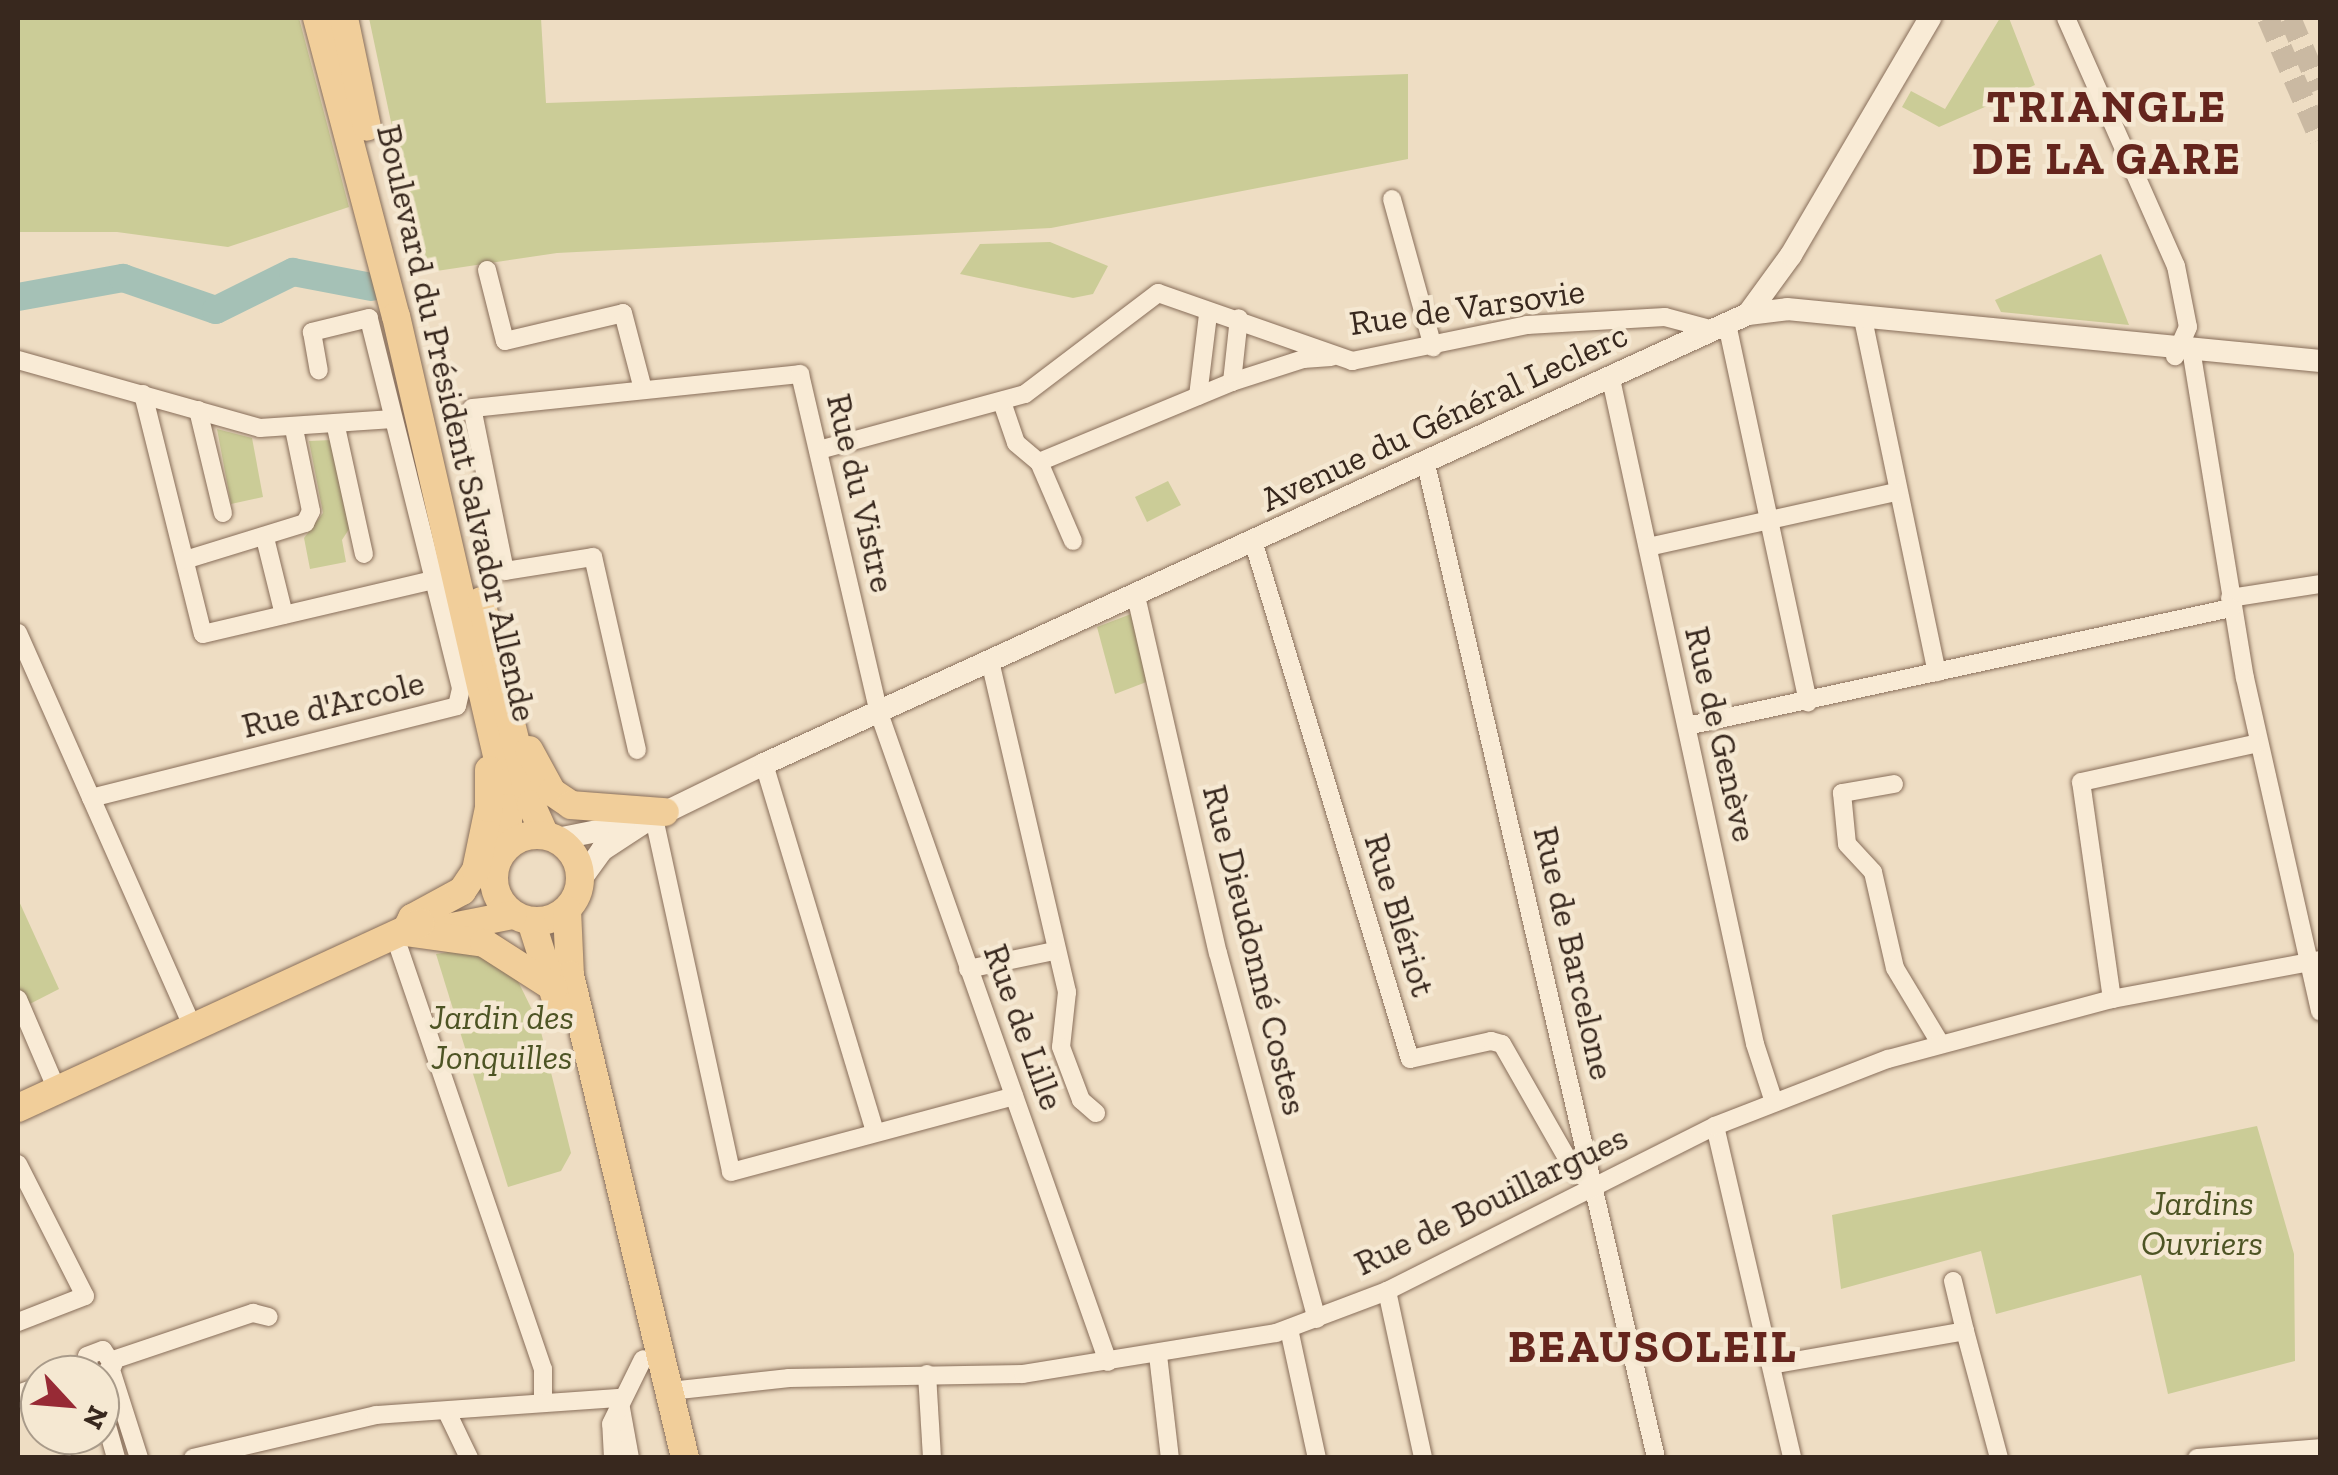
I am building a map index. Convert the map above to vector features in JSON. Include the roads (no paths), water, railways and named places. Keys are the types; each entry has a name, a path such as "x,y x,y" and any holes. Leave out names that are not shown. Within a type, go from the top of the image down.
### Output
{"main road":[{"name":"Boulevard du Président Salvador Allende","path":"318,18 396,316 509,808 506,847 494,874"},
{"name":"Boulevard du Président Salvador Allende","path":"344,18 530,804 551,837 574,856 581,879"},
{"path":"1729,323 1791,254 1930,18"},
{"name":"Avenue du Général Leclerc","path":"581,879 602,850 655,818 764,764 1254,544 1729,323 1786,309 2181,351 2320,361"},
{"path":"396,316 399,376 491,785 470,880 412,918 400,934"},
{"path":"500,680 516,704 534,766 552,792 589,809 655,818"},
{"name":"Avenue du Général Leclerc","path":"551,837 655,818"},
{"path":"506,847 524,836 551,837"},
{"path":"18,1108 457,910 494,874"},
{"path":"494,874 498,897 522,918 554,988 666,1458"},
{"path":"581,879 566,910 570,976 686,1458"},
{"path":"400,934 566,910"},
{"path":"400,934 484,943 554,988"}],"street":[{"path":"2066,18 2176,266 2188,327 2181,351 2258,744 2313,961 2320,1012"},
{"path":"1392,199 1433,346"},
{"path":"487,270 506,342 623,313 643,389"},
{"name":"Rue de Varsovie","path":"819,450 1026,394 1158,293 1238,318 1352,362 1527,325 1665,316 1729,323"},
{"path":"1198,396 1208,315"},
{"name":"Rue d'Arcole","path":"91,798 457,706 461,688 369,318 312,332 319,370"},
{"path":"1232,382 1238,318"},
{"path":"1863,318 1936,672"},
{"path":"1729,323 1808,702"},
{"path":"1040,462 1232,382 1303,359 1336,357"},
{"path":"18,360 260,428 336,427 394,420"},
{"name":"Rue du Vistre","path":"637,750 594,557 505,571 472,408 800,374 879,714"},
{"name":"Rue de Genève","path":"1611,379 1755,1044 1774,1102"},
{"path":"144,394 203,634 434,580"},
{"path":"1002,402 1016,443 1040,462 1073,541"},
{"path":"198,410 223,513"},
{"path":"336,427 364,554"},
{"path":"184,560 291,531 311,511 294,428"},
{"name":"Rue de Barcelone","path":"1426,464 1568,1069 1589,1183 1656,1458"},
{"path":"1648,547 1896,492"},
{"path":"265,538 284,615"},
{"name":"Rue Blériot","path":"1254,544 1410,1060 1491,1040 1502,1044 1544,1123 1575,1172 1589,1183"},
{"path":"1686,726 1808,702 2320,584"},
{"name":"Rue Dieudonné Costes","path":"1136,596 1218,954 1317,1318"},
{"path":"18,632 192,1028"},
{"path":"990,661 1054,952 1067,992 1061,1047 1081,1100 1096,1113"},
{"name":"Rue de Lille","path":"879,714 1108,1362"},
{"path":"2112,999 2082,782 2258,744"},
{"path":"764,764 875,1131"},
{"path":"1894,784 1842,794 1847,844 1876,878 1895,968 1940,1043"},
{"path":"655,818 732,1172 1014,1096"},
{"path":"400,934 494,1240 507,1260 543,1369 543,1402"},
{"path":"968,969 1054,952"},
{"name":"Rue de Bouillargues","path":"670,1391 790,1378 1023,1374 1158,1355 1290,1329 1387,1291 1589,1183 1774,1102 1940,1043 2112,999 2313,961"},
{"path":"18,999 57,1090"},
{"path":"1715,1126 1792,1458"},
{"path":"18,1164 85,1296 18,1322"},
{"path":"1953,1281 1999,1458"},
{"path":"1387,1291 1422,1458"},
{"path":"120,1362 254,1313 269,1317"},
{"path":"1290,1329 1317,1458"},
{"path":"1770,1365 1965,1331"},
{"path":"1158,1355 1170,1458"},
{"path":"613,1458 611,1424 619,1398 643,1359"},
{"path":"927,1374 932,1458"},
{"path":"194,1458 376,1415 619,1398"},
{"path":"619,1398 630,1458"},
{"path":"447,1412 469,1458"},
{"path":"120,1420 139,1458"},
{"path":"2197,1458 2320,1448"}],"waterway":[{"path":"18,297 123,278 216,310 293,272 372,287"}],"tunnel":[{"path":"2268,18 2320,139"},
{"path":"2290,18 2320,89"}],"district":[{"name":"TRIANGLE DE LA GARE","path":"2107,134"},
{"name":"BEAUSOLEIL","path":"1653,1348"}],"park label":[{"name":"Jardin des Jonquilles","path":"502,1037"},
{"name":"Jardins Ouvriers","path":"2202,1223"}]}
